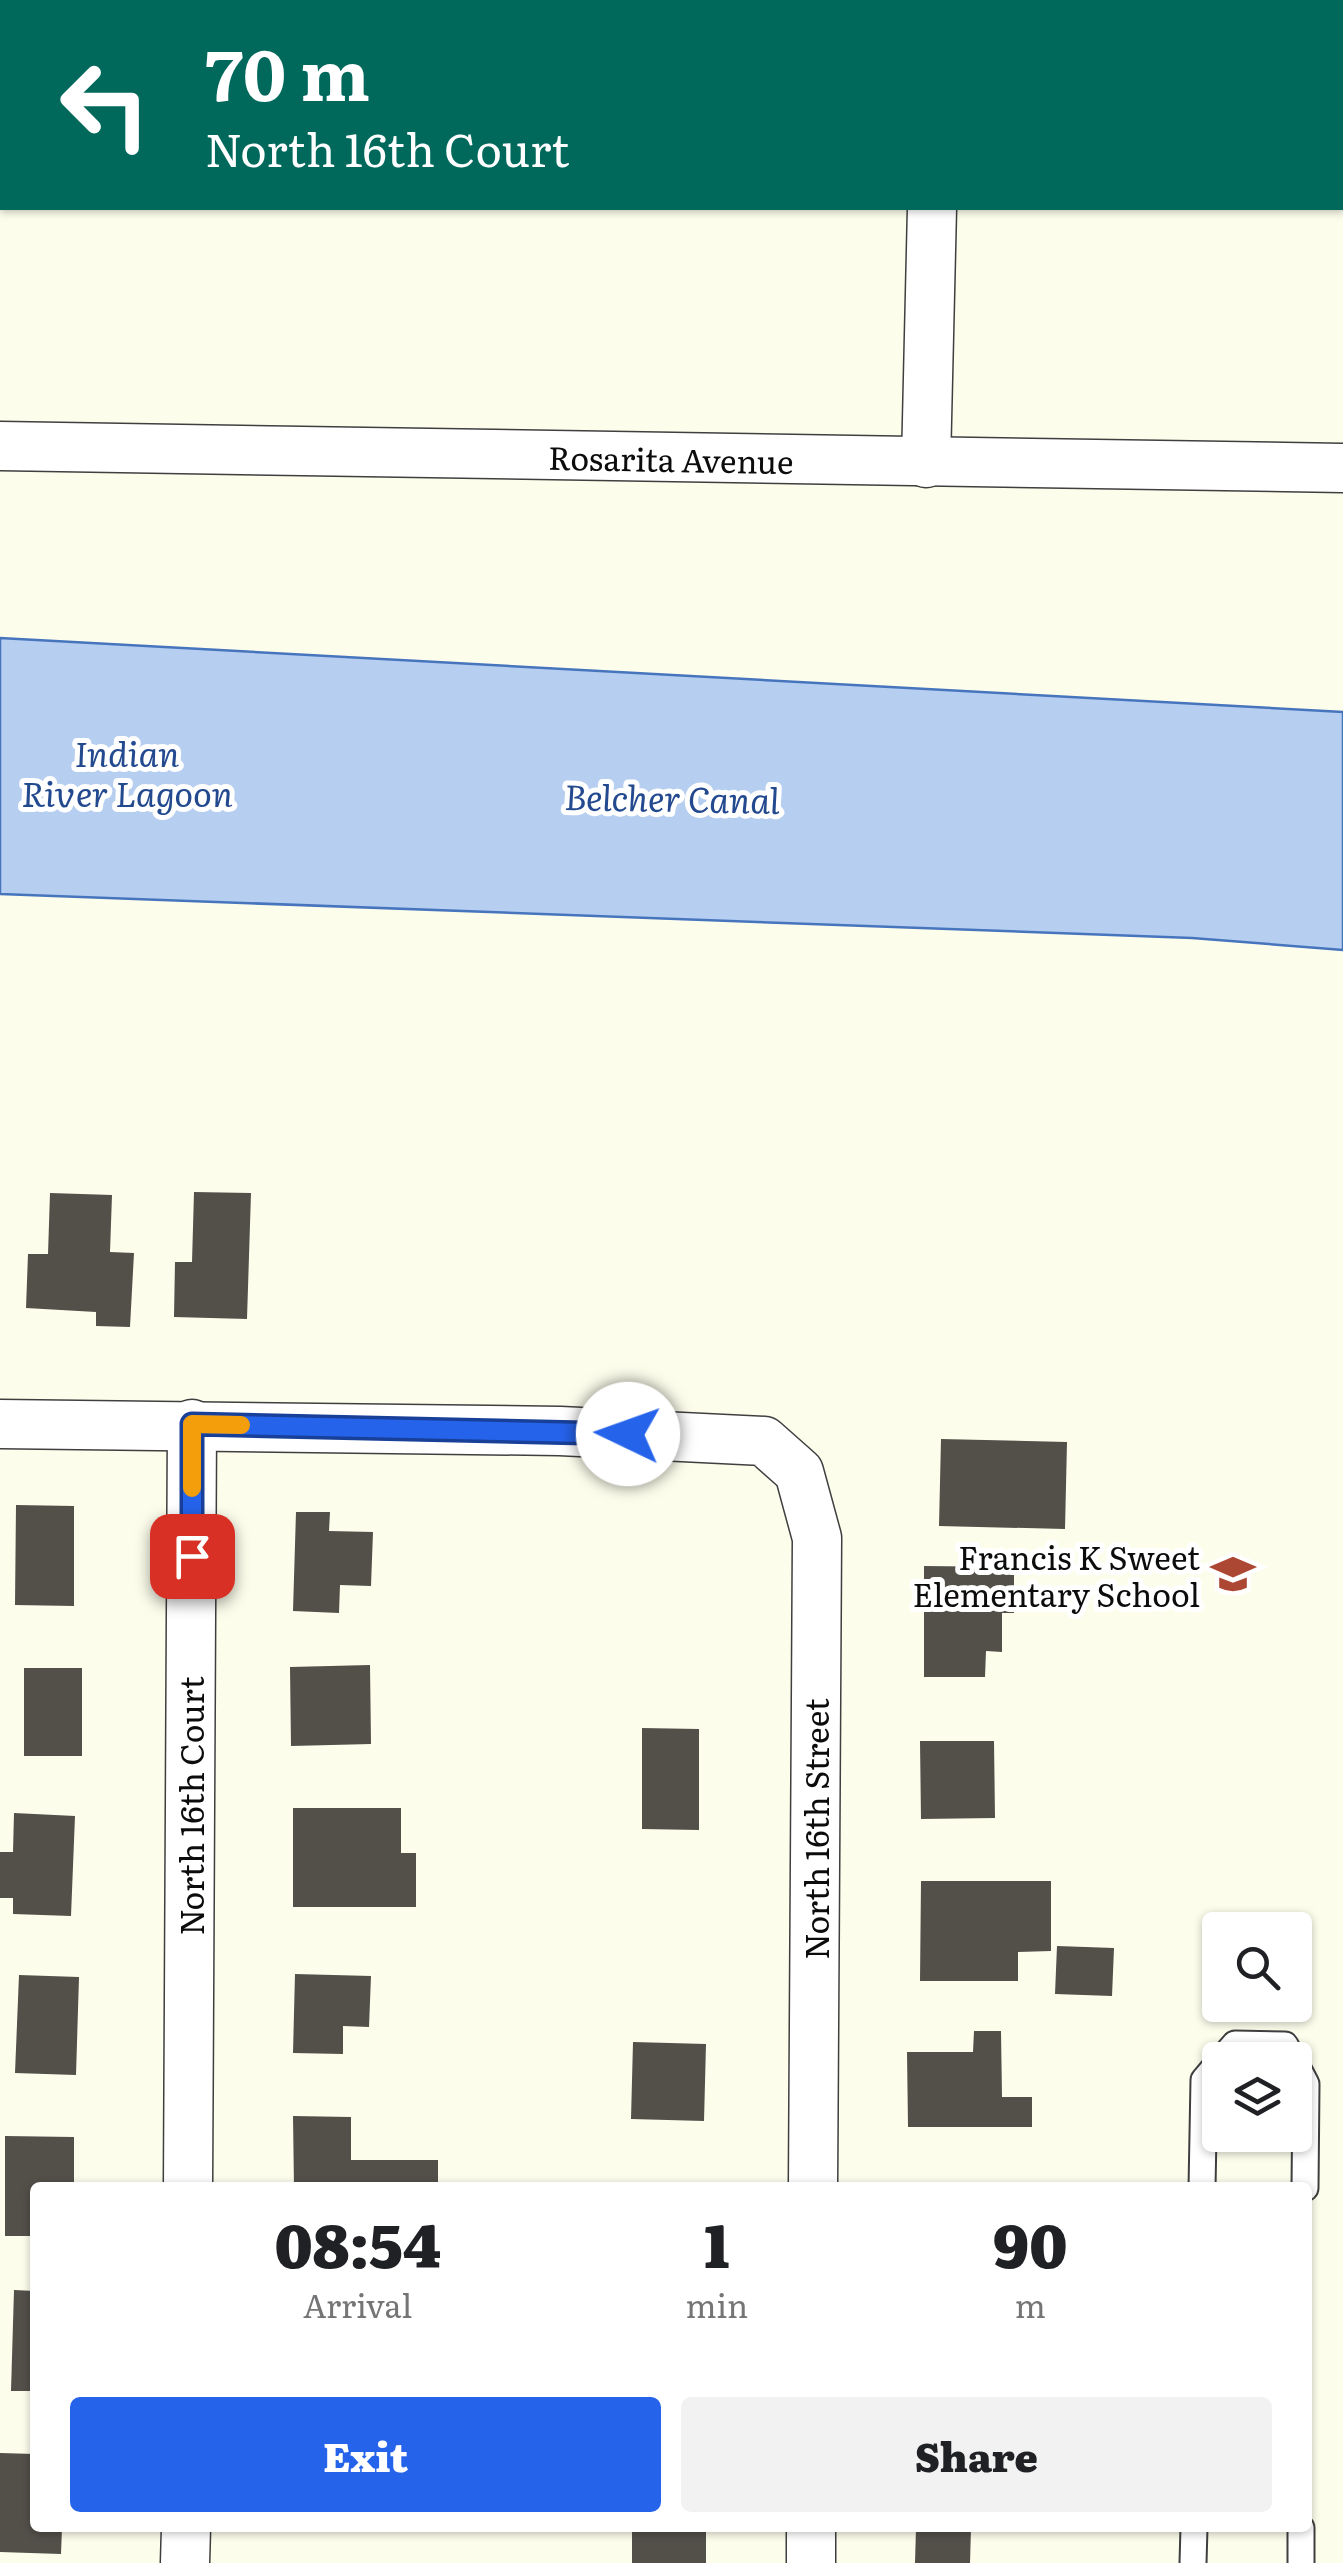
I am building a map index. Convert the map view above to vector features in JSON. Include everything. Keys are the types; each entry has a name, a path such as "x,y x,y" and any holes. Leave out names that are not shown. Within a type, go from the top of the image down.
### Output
{"street":[{"path":"926,463 932,210"},
{"name":"Rosarita Avenue","path":"0,446 1343,468"},
{"path":"0,1424 192,1424"},
{"name":"North 16th Street","path":"192,1424 560,1431 764,1441 799,1472 817,1538 813,2182"},
{"name":"North 16th Court","path":"188,2182 192,1424"},
{"path":"185,2563 186,2532"},
{"path":"810,2563 811,2532"}],"lane":[{"path":"1202,2182 1203,2152"},
{"path":"1305,2152 1305,2182"},
{"path":"1193,2563 1194,2532"},
{"path":"1301,2532 1301,2563"}],"water":[{"name":"Indian River Lagoon","path":"0,638 1343,712 1343,950 1192,938 0,894"}],"building":[{"path":"194,1192 251,1193 247,1319 174,1317 175,1262 192,1262"},
{"path":"50,1193 112,1195 110,1252 134,1253 130,1327 96,1326 96,1312 26,1308 28,1254 48,1254"},
{"path":"941,1439 1067,1442 1065,1529 939,1526"},
{"path":"16,1505 74,1506 74,1606 15,1605"},
{"path":"296,1512 330,1512 329,1531 373,1532 371,1586 340,1585 339,1613 293,1611"},
{"path":"924,1566 1014,1567 1014,1613 1002,1613 1002,1652 986,1651 985,1677 924,1677"},
{"path":"370,1665 371,1744 291,1746 290,1667"},
{"path":"24,1668 82,1668 82,1756 24,1756"},
{"path":"642,1728 699,1729 699,1830 642,1829"},
{"path":"920,1741 994,1741 995,1818 921,1819"},
{"path":"293,1808 401,1808 401,1853 416,1853 416,1907 293,1907"},
{"path":"14,1813 75,1816 71,1916 13,1914 13,1898 0,1898 0,1852 13,1852"},
{"path":"921,1881 1051,1881 1051,1951 1018,1952 1018,1981 920,1981"},
{"path":"1057,1946 1114,1948 1112,1996 1055,1994"},
{"path":"295,1974 371,1976 369,2027 343,2026 343,2054 293,2053"},
{"path":"19,1975 79,1977 76,2075 15,2073"},
{"path":"974,2031 1001,2031 1002,2097 1032,2097 1032,2127 908,2127 907,2052 973,2052"},
{"path":"633,2042 706,2044 704,2121 631,2119"},
{"path":"293,2116 351,2117 351,2160 438,2160 438,2182 294,2182"},
{"path":"5,2136 74,2137 74,2182 30,2182 30,2236 5,2236"},
{"path":"14,2290 30,2291 30,2391 11,2391"},
{"path":"0,2453 30,2454 30,2532 62,2532 61,2554 0,2552"},
{"path":"632,2532 706,2532 706,2563 632,2563"},
{"path":"916,2532 971,2532 970,2563 915,2563"}],"slow traffic":[{"path":"192,1488 192,1424 241,1425"}],"place":[{"name":"Francis K Sweet Elementary School","path":"1233,1574"}],"route":[{"path":"192,1556 192,1424 628,1434"}],"water label":[{"name":"Belcher Canal","path":"672,797"}]}
